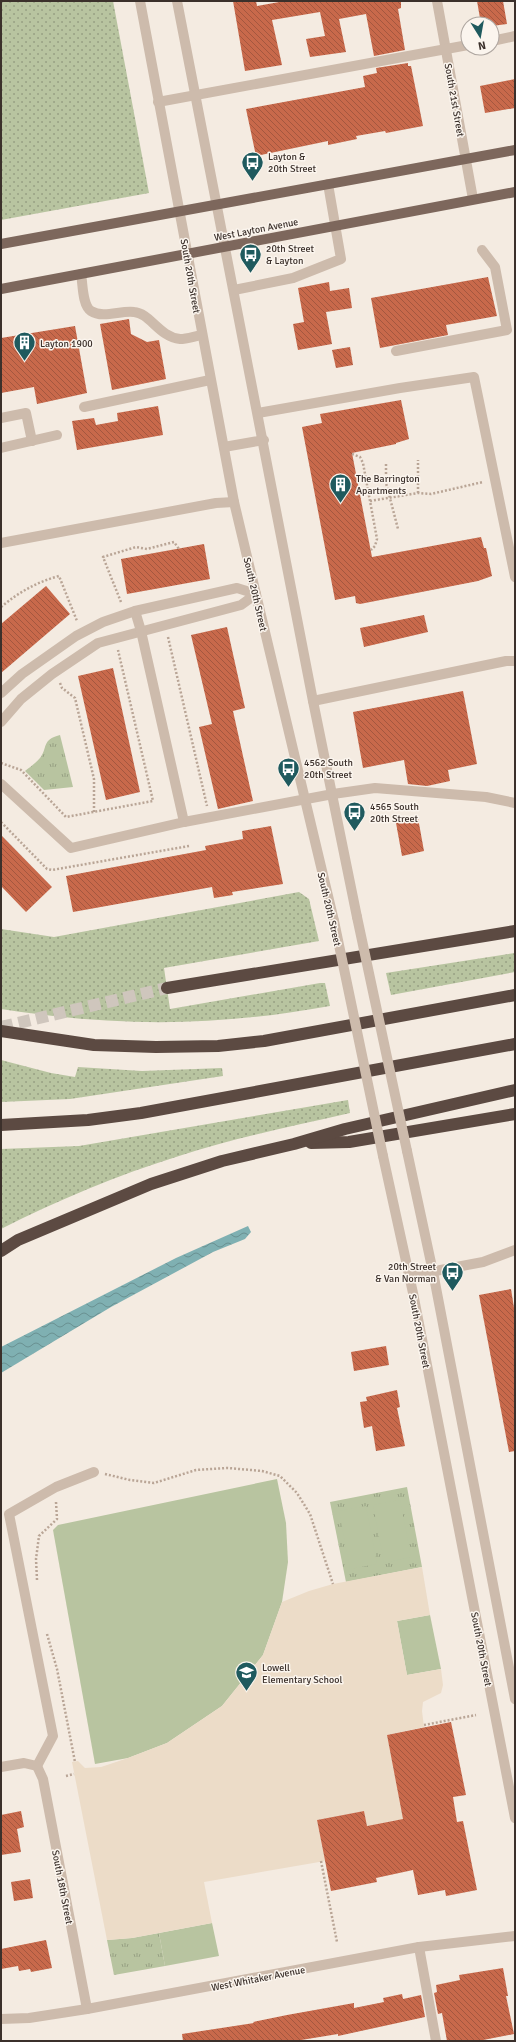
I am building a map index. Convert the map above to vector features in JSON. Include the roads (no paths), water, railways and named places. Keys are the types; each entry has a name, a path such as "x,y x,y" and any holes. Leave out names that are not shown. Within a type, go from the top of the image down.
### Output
{"highway":[{"path":"167,988 515,931"},
{"path":"1,1031 94,1045 156,1048 218,1046 264,1041 515,995"},
{"path":"1,1125 88,1120 141,1113 515,1044"},
{"path":"1,1251 18,1240 151,1184 222,1161 294,1144 344,1129 515,1090"},
{"path":"294,1144 349,1142 515,1114"}],"main road":[{"path":"1,244 515,150"},
{"name":"West Layton Avenue","path":"1,289 226,248 515,192"}],"street":[{"name":"South 20th Street","path":"140,1 234,502 334,921 409,1276 515,1818"},
{"path":"178,1 313,700 357,917 433,1272 515,1699"},
{"name":"South 21st Street","path":"437,1 473,199"},
{"path":"500,39 515,36"},
{"path":"158,102 460,47"},
{"path":"234,290 293,278 341,259 328,184"},
{"path":"396,351 507,330 495,267 482,250"},
{"path":"81,274 86,303 91,311 99,314 135,312 147,318 160,331 180,339 202,335"},
{"path":"258,413 400,388 474,377 515,577"},
{"path":"84,408 210,380"},
{"path":"1,418 26,413 32,441"},
{"path":"1,448 57,436"},
{"path":"224,447 264,440"},
{"path":"1,543 216,503 234,502"},
{"path":"1,693 22,674 76,636 103,622 135,612 236,588 256,594"},
{"path":"3,717 21,699 52,674 98,643 241,605 256,594"},
{"path":"135,612 141,631 184,822"},
{"path":"313,700 506,661 515,661"},
{"path":"1,784 71,848 184,822 333,794 376,788 486,797 515,803"},
{"path":"409,1276 483,1262 515,1250"},
{"path":"1,1767 24,1763 36,1766 53,1736 5,1517 56,1487 94,1472"},
{"name":"South 18th Street","path":"36,1766 43,1779 86,2009"},
{"name":"West Whitaker Avenue","path":"1,2019 29,2018 86,2009 419,1947 515,1936"},
{"path":"419,1947 436,2041"}],"water":[{"path":"248,1226 251,1232 245,1239 213,1252 111,1307 1,1373 1,1347 176,1258"}],"tunnel":[{"path":"1,1027 167,988"}],"place":[{"name":"Layton & 20th Street","path":"253,182"},
{"name":"20th Street & Layton","path":"250,274"},
{"name":"Layton 1900","path":"25,362"},
{"name":"The Barrington Apartments","path":"340,504"},
{"name":"4562 South 20th Street","path":"288,788"},
{"name":"4565 South 20th Street","path":"355,832"},
{"name":"20th Street & Van Norman","path":"452,1292"},
{"name":"Lowell Elementary School","path":"247,1692"}]}
